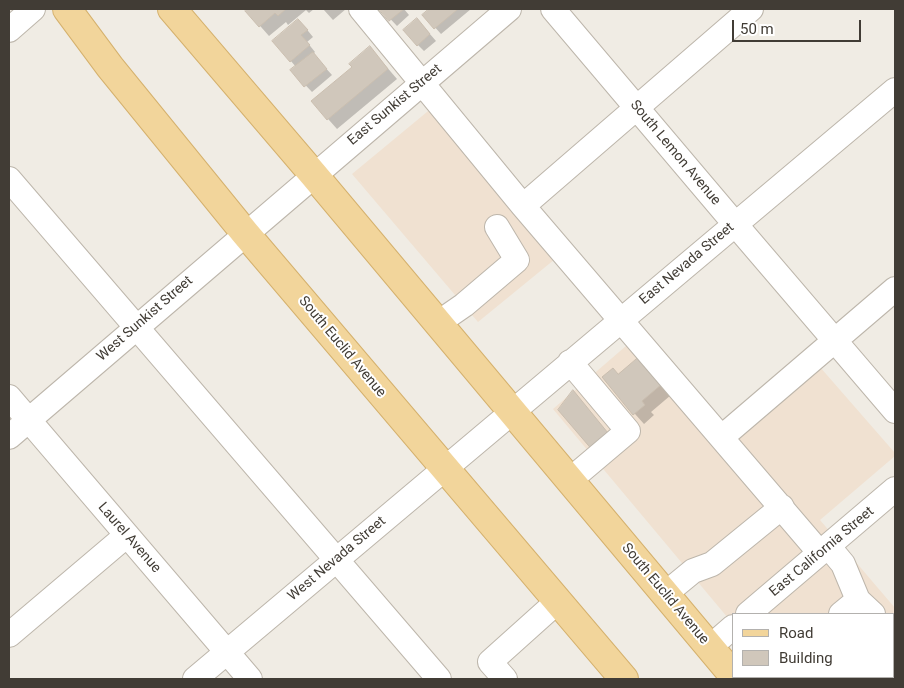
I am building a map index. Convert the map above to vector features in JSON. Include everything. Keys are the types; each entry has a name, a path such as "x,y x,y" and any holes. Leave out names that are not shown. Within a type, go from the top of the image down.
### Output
{"main road":[{"name":"South Euclid Avenue","path":"67,9 110,67 245,233 624,679"},
{"name":"South Euclid Avenue","path":"172,9 732,673"}],"street":[{"path":"9,30 34,9"},
{"path":"361,9 523,206 782,507 824,549 843,564 857,609"},
{"name":"East Sunkist Street","path":"282,202 509,9"},
{"name":"South Lemon Avenue","path":"553,9 895,411"},
{"path":"523,206 752,9"},
{"name":"East Nevada Street","path":"480,438 895,90"},
{"path":"9,179 437,679"},
{"name":"West Sunkist Street","path":"9,437 282,202"},
{"path":"438,323 464,305 516,260 497,227"},
{"path":"722,437 895,289"},
{"path":"570,362 628,431 570,480"},
{"name":"Laurel Avenue","path":"9,397 250,679"},
{"name":"West Nevada Street","path":"195,679 480,438"},
{"name":"East California Street","path":"759,611 824,549 895,489"},
{"path":"665,594 692,571 712,564 782,507"},
{"path":"9,635 127,536"},
{"path":"505,679 490,662 558,601"},
{"path":"710,647 732,628"}],"shaded area":[{"path":"433,107 560,255 478,322 352,174"},
{"path":"641,333 719,425 806,351 895,453 895,456 820,520 895,608 895,679 780,679 894,678 894,613 732,613 732,623 553,409"}],"building":[{"path":"247,9 286,9 278,16 275,13 259,27 245,11"},
{"path":"379,9 404,9 389,21"},
{"path":"429,9 458,9 434,29 422,15"},
{"path":"417,18 430,34 417,46 403,30"},
{"path":"298,19 308,30 301,35 310,45 290,62 272,41"},
{"path":"370,46 388,69 327,120 311,101 352,67 349,64"},
{"path":"313,52 327,69 304,87 290,70"},
{"path":"639,357 662,384 642,401 645,405 633,415 602,377 613,368 618,374"},
{"path":"573,390 608,433 594,452 558,410"}]}
